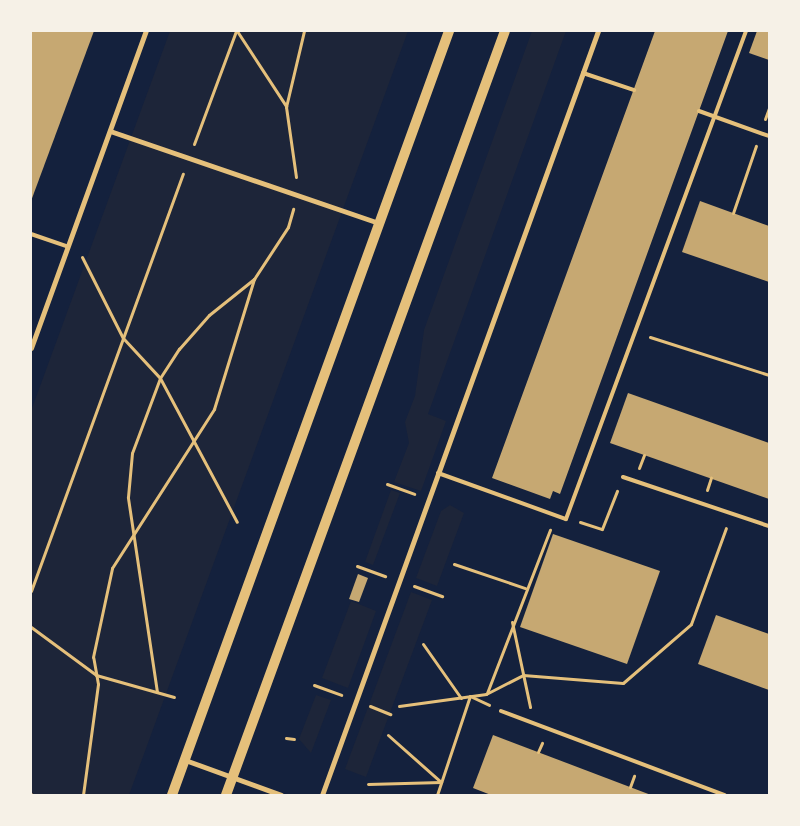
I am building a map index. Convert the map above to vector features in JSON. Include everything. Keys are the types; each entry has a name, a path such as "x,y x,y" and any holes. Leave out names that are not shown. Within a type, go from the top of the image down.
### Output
{"main road":[{"path":"172,795 449,31"},
{"path":"226,795 504,31"}],"street":[{"path":"31,348 146,31"},
{"path":"322,795 598,31"},
{"path":"110,130 380,224"},
{"path":"185,760 281,795"}],"lane":[{"path":"438,473 566,519 746,31"},
{"path":"583,73 634,90"},
{"path":"699,112 716,116 769,136"},
{"path":"31,234 68,248"},
{"path":"623,476 769,526"},
{"path":"501,711 725,795"}],"path":[{"path":"236,31 286,106"},
{"path":"194,144 236,31"},
{"path":"296,183 286,106 304,31"},
{"path":"732,213 760,133"},
{"path":"31,591 183,174"},
{"path":"84,795 96,675 93,657 112,568 214,409 229,371 254,279 288,227 294,206"},
{"path":"79,265 82,257 123,338 160,378 237,522"},
{"path":"157,692 135,531 128,497 132,453 160,378 209,315 254,279"},
{"path":"635,332 769,375"},
{"path":"486,694 546,532 566,519 602,529 623,476"},
{"path":"387,484 429,499"},
{"path":"399,706 486,694 523,675 623,682 691,624 731,513"},
{"path":"454,564 525,588"},
{"path":"512,621 523,675 536,724"},
{"path":"31,627 96,675 174,697"},
{"path":"423,644 461,698"},
{"path":"437,795 470,696"},
{"path":"369,706 390,714"},
{"path":"388,735 441,782"},
{"path":"286,738 294,740"},
{"path":"368,784 441,782"}],"shaded area":[{"path":"170,31 408,31 129,795 31,795 31,411"},
{"path":"532,31 566,31 428,414 446,421 421,491 394,482 409,443 405,422 415,396 424,330"},
{"path":"391,490 400,493 373,565 365,562"},
{"path":"450,505 464,513 437,586 416,578 441,511"},
{"path":"411,592 432,600 366,777 345,769"},
{"path":"351,601 376,611 348,688 322,678"},
{"path":"316,695 331,700 311,753 299,739"}],"building":[{"path":"31,31 94,31 31,201"},
{"path":"655,31 728,31 560,494 553,491 550,499 492,478"},
{"path":"757,31 769,31 769,60 749,53"},
{"path":"700,201 769,226 769,282 682,252"},
{"path":"628,393 769,443 769,499 610,443"},
{"path":"553,534 660,571 627,664 520,627"},
{"path":"358,574 368,578 359,602 349,599"},
{"path":"716,615 769,634 769,690 698,664"},
{"path":"493,735 651,795 491,795 473,788"}]}
